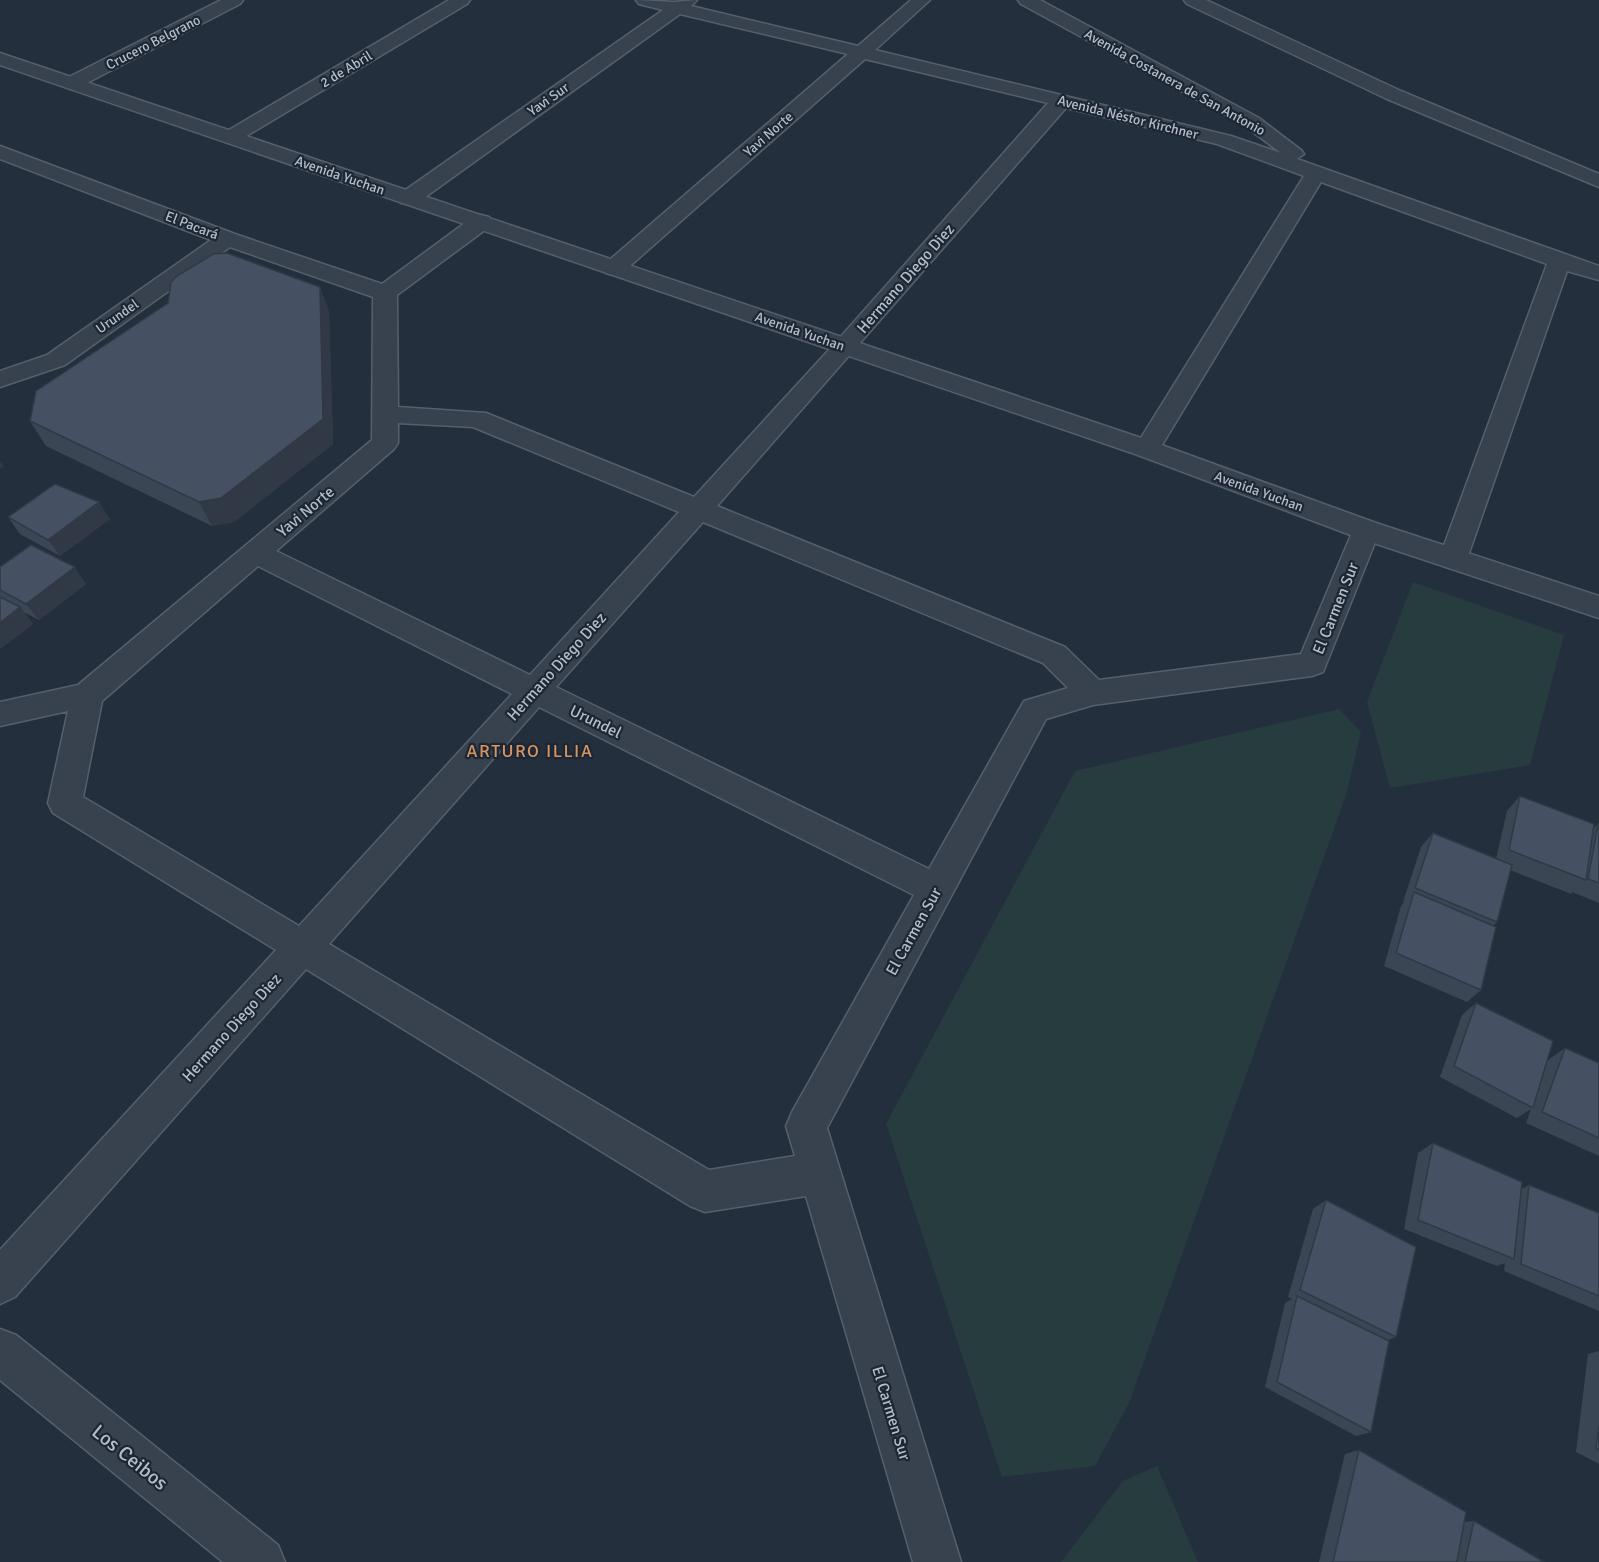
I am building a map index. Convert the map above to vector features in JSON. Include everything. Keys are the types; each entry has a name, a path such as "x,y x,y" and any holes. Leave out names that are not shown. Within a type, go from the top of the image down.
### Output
{"street":[{"name":"Crucero Belgrano","path":"72,83 234,0"},
{"name":"2 de Abril","path":"231,137 461,0"},
{"name":"Avenida Néstor Kirchner","path":"645,0 682,4 861,52 1224,140 1559,261 1599,273"},
{"name":"Yavi Norte","path":"614,268 921,0"},
{"name":"Avenida Costanera de San Antonio","path":"1027,0 1252,122 1317,172"},
{"path":"1193,0 1257,32 1519,149 1599,181"},
{"name":"Yavi Sur","path":"409,198 682,4"},
{"name":"Avenida Yuchan","path":"0,59 1147,449 1366,530 1599,607"},
{"name":"Hermano Diego Diez","path":"0,1282 846,346 1061,101"},
{"name":"El Pacará","path":"0,152 227,239 385,293"},
{"path":"1147,449 1317,172"},
{"path":"385,293 481,222"},
{"name":"Urundel","path":"0,379 56,360 227,239"},
{"path":"1454,559 1559,261"},
{"name":"Yavi Norte","path":"0,714 87,695 385,443 385,293"},
{"path":"386,414 477,418 1054,656 1093,693"},
{"name":"El Carmen Sur","path":"938,1562 806,1126 1035,710 1093,693 1312,664 1366,530"},
{"name":"Urundel","path":"255,553 936,889"},
{"path":"87,695 65,803 705,1191 820,1173"},
{"name":"Los Ceibos","path":"0,1351 261,1562"}],"green space":[{"path":"1413,582 1564,635 1530,765 1390,788 1367,702"},
{"path":"1339,709 1361,732 1346,795 1129,1403 1095,1466 1002,1477 886,1124 1075,771"},
{"path":"1157,1466 1198,1562 1061,1562 1123,1481"}],"building":[{"path":"227,253 320,287 323,419 221,498 199,502 30,421 36,391 168,303 171,282 177,276 213,254"},
{"path":"55,484 99,502 48,540 8,517"},
{"path":"31,545 75,567 26,604 0,590 0,567"},
{"path":"0,597 20,607 0,623"},
{"path":"1520,796 1594,824 1586,880 1509,850"},
{"path":"1599,824 1599,883 1588,879"},
{"path":"1433,833 1512,865 1497,922 1415,888"},
{"path":"1414,892 1496,927 1481,990 1396,953"},
{"path":"1476,1003 1553,1041 1533,1108 1454,1066"},
{"path":"1565,1048 1599,1063 1599,1138 1542,1112"},
{"path":"1433,1143 1522,1182 1514,1259 1418,1220"},
{"path":"1529,1185 1599,1213 1599,1296 1521,1264"},
{"path":"1326,1200 1416,1247 1396,1337 1300,1290"},
{"path":"1297,1296 1389,1341 1371,1432 1277,1382"},
{"path":"1599,1425 1599,1450 1596,1448"},
{"path":"1359,1450 1466,1512 1457,1562 1333,1562"},
{"path":"1474,1521 1544,1562 1465,1562"}],"district":[{"name":"ARTURO ILLIA","path":"530,751"}]}
